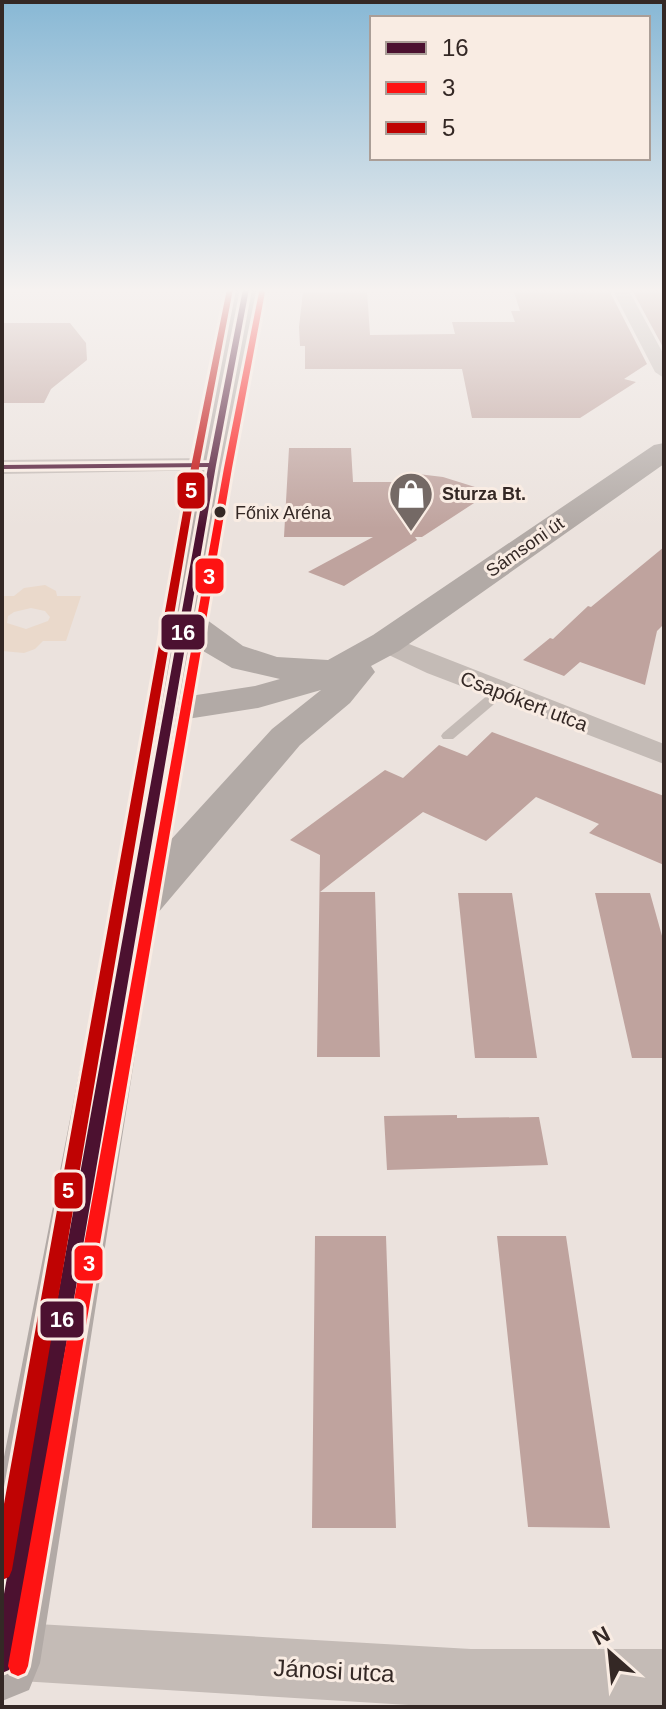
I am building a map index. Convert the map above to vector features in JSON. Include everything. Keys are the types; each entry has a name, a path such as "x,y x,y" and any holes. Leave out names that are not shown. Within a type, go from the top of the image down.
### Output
{"main road":[{"path":"3,1657 231,369"},
{"name":"Sámsoni út","path":"170,718 210,729 266,724 315,700 365,658 664,451"},
{"path":"186,620 221,651 250,664 287,669 365,658"},
{"path":"135,909 286,737 337,695 365,658"}],"street":[{"path":"2,467 212,465"},
{"name":"Csapókert utca","path":"365,658 501,691 664,755"},
{"name":"Jánosi utca","path":"3,1657 472,1693 664,1679"}],"lane":[{"path":"448,736 501,691"}],"shaded area":[{"path":"45,585 56,591 57,596 81,596 66,641 43,641 35,649 24,653 2,651 2,596 14,596 24,588","holes":["31,608 45,611 50,617 48,621 26,629 7,623 8,616 14,612"]}],"building":[{"path":"2,369 76,369 51,389 44,403 2,403"},
{"path":"305,369 640,369 624,379 636,382 580,418 472,418 462,369"},
{"path":"289,448 351,448 353,482 418,482 418,474 443,477 491,492 422,537 415,537 417,540 344,586 308,572 373,537 284,537"},
{"path":"664,547 664,624 657,631 645,685 580,662 564,676 523,660 550,638 553,639 588,606 591,607"},
{"path":"492,732 664,796 664,865 589,833 599,824 536,797 486,841 423,812 320,892 375,892 380,1057 317,1057 320,855 290,840 385,770 403,778 439,745 467,756"},
{"path":"458,893 512,893 537,1058 475,1058"},
{"path":"595,893 650,893 664,943 664,1058 632,1058"},
{"path":"457,1115 457,1118 539,1117 548,1165 387,1170 384,1116"},
{"path":"315,1236 386,1236 396,1528 312,1528"},
{"path":"497,1236 566,1236 610,1528 528,1527"}],"transit line":[{"name":"5","path":"2,1570 214,369"},
{"name":"16","path":"2,1663 231,369"},
{"name":"3","path":"18,1666 247,369"},
{"name":"16","path":"2,467 212,465"}],"place":[{"name":"Főnix Aréna","path":"220,512"},
{"name":"Sturza Bt.","path":"411,533"}]}
